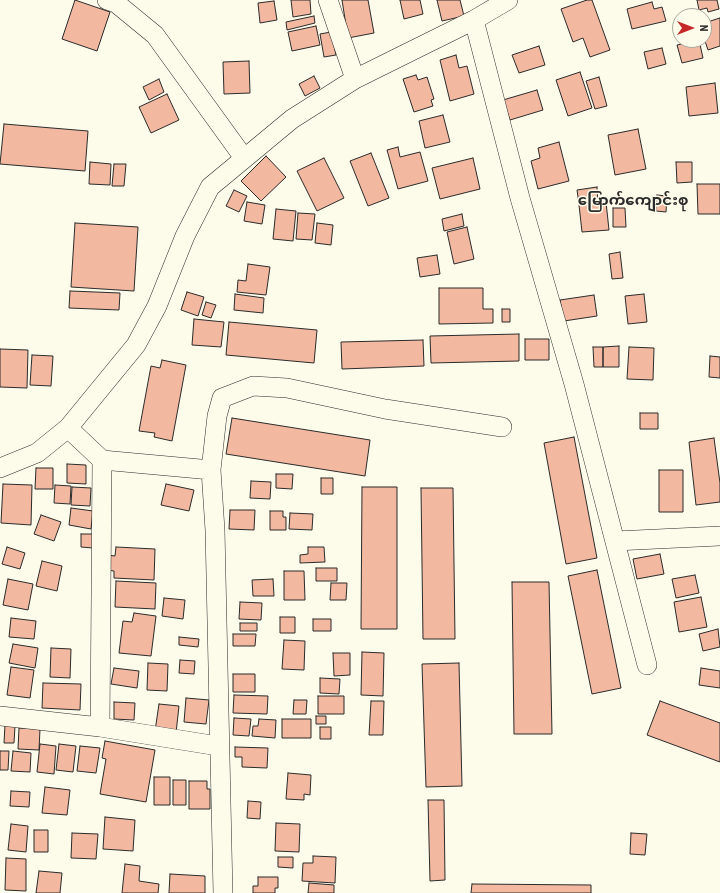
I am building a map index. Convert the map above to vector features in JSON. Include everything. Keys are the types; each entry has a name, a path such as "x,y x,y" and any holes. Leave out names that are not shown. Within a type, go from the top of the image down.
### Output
{"street":[{"path":"107,0 116,3 155,35 244,158"},
{"path":"328,0 355,80"},
{"path":"0,468 37,453 68,428 136,345 157,306 185,236 210,187 292,119 355,80 474,20 508,0"},
{"path":"474,20 520,198 574,384 647,664"},
{"path":"223,893 218,746 215,537 211,470 217,416 222,398 252,386 287,388 385,409 502,427"},
{"path":"68,428 102,460 211,470"},
{"path":"100,728 102,460"},
{"path":"615,541 720,536"},
{"path":"0,716 100,728 218,746"}],"building":[{"path":"75,0 110,12 97,51 62,39"},
{"path":"291,0 310,0 311,14 293,17"},
{"path":"342,0 368,0 374,33 348,38"},
{"path":"400,0 420,0 423,14 404,19"},
{"path":"437,0 460,0 464,16 442,21"},
{"path":"587,0 592,0 610,50 590,57 583,38 573,42 561,9"},
{"path":"697,0 717,0 719,9 712,11 712,8 699,8"},
{"path":"274,1 277,20 260,23 258,3"},
{"path":"652,2 654,9 662,7 666,21 632,29 627,9"},
{"path":"314,16 315,23 287,30 286,22"},
{"path":"720,18 720,46 708,50 707,48 712,48 712,20"},
{"path":"316,26 320,45 292,51 288,32"},
{"path":"331,32 336,55 324,57 320,34"},
{"path":"539,46 545,65 519,73 512,55"},
{"path":"662,48 666,64 648,69 644,52"},
{"path":"678,48 701,48 703,58 682,63"},
{"path":"456,55 459,68 467,66 474,94 450,101 440,60"},
{"path":"249,61 250,93 224,94 223,62"},
{"path":"580,72 592,108 568,116 556,80"},
{"path":"416,75 418,80 427,77 434,99 431,100 433,106 414,112 403,79"},
{"path":"314,76 320,88 305,96 299,84"},
{"path":"599,77 607,106 595,109 586,81"},
{"path":"159,79 164,92 149,100 143,87"},
{"path":"715,83 718,113 689,116 686,87"},
{"path":"537,90 543,110 510,120 503,100"},
{"path":"167,94 179,120 151,133 139,107"},
{"path":"443,115 450,142 425,148 419,121"},
{"path":"4,124 88,131 85,171 0,164"},
{"path":"638,129 646,169 615,175 608,135"},
{"path":"559,142 569,181 538,189 531,161 540,158 538,148"},
{"path":"398,147 400,157 420,152 428,181 398,189 387,150"},
{"path":"371,153 389,198 368,206 350,161"},
{"path":"266,156 286,177 261,201 241,181"},
{"path":"324,158 344,198 317,211 297,171"},
{"path":"473,158 480,189 440,199 432,168"},
{"path":"90,162 111,164 110,185 89,184"},
{"path":"676,162 692,162 692,182 677,183"},
{"path":"114,164 126,164 124,186 112,186"},
{"path":"697,184 720,184 720,214 698,214"},
{"path":"597,187 598,202 579,204 577,190"},
{"path":"234,190 247,196 239,212 226,206"},
{"path":"657,195 667,196 666,212 656,211"},
{"path":"247,202 265,205 262,224 244,221"},
{"path":"606,202 609,230 582,232 579,205"},
{"path":"613,208 625,208 626,227 613,227"},
{"path":"276,209 296,211 293,241 273,239"},
{"path":"298,213 315,214 312,240 296,239"},
{"path":"462,214 464,226 444,231 442,219"},
{"path":"75,223 138,227 134,291 71,287"},
{"path":"317,223 333,225 331,245 315,243"},
{"path":"467,227 474,259 454,264 447,232"},
{"path":"620,252 623,278 612,279 609,254"},
{"path":"437,255 440,274 420,277 417,258"},
{"path":"248,264 270,267 266,295 237,292 238,280 246,281"},
{"path":"439,288 483,288 483,309 493,309 493,323 439,324"},
{"path":"70,291 120,293 119,310 69,308"},
{"path":"187,292 204,297 198,316 181,310"},
{"path":"235,294 264,298 263,313 234,310"},
{"path":"644,294 647,322 628,324 625,296"},
{"path":"594,295 597,316 564,321 560,300"},
{"path":"206,302 216,305 211,318 202,315"},
{"path":"502,309 510,309 510,322 502,322"},
{"path":"194,319 224,322 221,347 192,345"},
{"path":"229,322 317,330 314,363 226,355"},
{"path":"519,334 519,361 431,363 430,336"},
{"path":"525,339 549,339 549,360 525,360"},
{"path":"423,340 424,366 342,369 341,342"},
{"path":"619,346 619,367 603,367 603,347"},
{"path":"593,347 603,347 603,367 594,367"},
{"path":"629,347 654,348 653,380 627,379"},
{"path":"0,349 28,350 27,388 0,387"},
{"path":"32,355 53,356 51,386 30,385"},
{"path":"710,356 720,357 720,378 709,377"},
{"path":"162,360 186,365 172,441 154,437 155,433 139,431 151,366 160,368"},
{"path":"640,413 658,413 658,429 640,429"},
{"path":"232,418 370,440 365,476 226,454"},
{"path":"574,437 597,558 566,564 544,443"},
{"path":"714,438 720,483 720,502 696,505 689,442"},
{"path":"67,464 86,465 86,484 67,483"},
{"path":"36,468 53,468 53,489 35,489"},
{"path":"659,470 683,470 683,512 659,512"},
{"path":"276,474 293,474 292,489 276,488"},
{"path":"321,478 333,478 333,494 321,494"},
{"path":"251,481 271,482 270,499 250,498"},
{"path":"3,484 32,485 31,525 1,523"},
{"path":"166,484 194,490 189,511 161,505"},
{"path":"55,485 71,486 70,504 54,503"},
{"path":"72,487 91,488 90,506 71,505"},
{"path":"362,487 397,487 397,629 361,629"},
{"path":"421,488 453,488 455,639 423,639"},
{"path":"71,508 93,511 91,529 69,525"},
{"path":"230,510 255,510 254,530 229,529"},
{"path":"270,511 283,511 283,517 286,517 286,530 270,530"},
{"path":"290,513 313,514 312,530 289,529"},
{"path":"41,515 61,522 54,541 34,534"},
{"path":"81,534 93,534 93,548 81,547"},
{"path":"7,547 25,553 20,569 2,564"},
{"path":"116,547 155,549 154,580 114,578 114,571 106,570 107,555 115,556"},
{"path":"308,547 324,547 325,562 300,563 300,555 308,554"},
{"path":"660,554 664,574 637,579 633,559"},
{"path":"42,561 62,566 57,591 36,586"},
{"path":"316,568 337,568 337,581 316,581"},
{"path":"597,570 621,688 592,694 568,576"},
{"path":"284,571 304,571 305,600 284,600"},
{"path":"695,575 699,593 676,598 672,579"},
{"path":"8,579 33,584 28,610 3,605"},
{"path":"273,579 274,596 253,596 252,580"},
{"path":"116,581 156,583 155,609 115,607"},
{"path":"512,582 549,582 552,734 514,734"},
{"path":"331,583 347,583 346,600 330,600"},
{"path":"701,597 707,627 679,632 674,602"},
{"path":"164,598 185,600 183,619 162,616"},
{"path":"240,602 262,603 261,620 239,619"},
{"path":"134,613 156,616 151,656 119,653 123,621 132,622"},
{"path":"280,617 295,617 295,633 280,633"},
{"path":"11,618 36,621 34,639 9,637"},
{"path":"313,619 331,619 331,631 313,631"},
{"path":"240,623 257,623 257,631 240,631"},
{"path":"718,629 720,647 703,651 699,634"},
{"path":"233,634 256,634 255,646 233,646"},
{"path":"179,637 199,639 198,647 179,645"},
{"path":"284,640 305,641 304,670 282,669"},
{"path":"13,644 38,648 35,668 9,663"},
{"path":"51,648 71,649 70,678 50,677"},
{"path":"362,652 384,653 383,696 361,695"},
{"path":"333,653 350,653 350,675 334,676"},
{"path":"180,660 195,661 194,674 179,673"},
{"path":"148,663 168,664 167,691 147,690"},
{"path":"459,663 462,786 426,787 422,664"},
{"path":"11,667 34,670 30,698 7,695"},
{"path":"114,668 139,671 137,688 111,684"},
{"path":"701,668 720,671 720,688 699,685"},
{"path":"233,674 255,674 255,692 233,692"},
{"path":"320,678 340,679 339,694 320,693"},
{"path":"43,683 81,684 80,710 42,708"},
{"path":"234,695 268,696 267,714 233,713"},
{"path":"318,696 344,696 344,714 318,714"},
{"path":"186,698 209,700 206,724 184,722"},
{"path":"294,700 307,700 306,714 293,714"},
{"path":"371,701 384,701 383,735 369,735"},
{"path":"660,701 720,723 720,762 647,735"},
{"path":"114,702 135,703 134,720 114,719"},
{"path":"159,704 179,706 176,733 155,731"},
{"path":"316,716 326,716 326,724 316,724"},
{"path":"234,718 251,719 249,736 233,735"},
{"path":"259,719 276,720 275,738 252,736 253,726 258,726"},
{"path":"282,719 311,719 311,738 282,738"},
{"path":"5,725 15,726 14,743 4,743"},
{"path":"320,727 331,727 331,739 320,739"},
{"path":"19,728 40,729 39,750 18,749"},
{"path":"105,741 155,750 146,802 100,794 106,759 102,758"},
{"path":"40,744 56,746 54,774 37,772"},
{"path":"59,744 76,746 73,772 56,770"},
{"path":"80,746 100,748 96,773 77,771"},
{"path":"235,747 268,748 267,768 242,767 242,757 235,757"},
{"path":"0,751 9,751 8,770 0,770"},
{"path":"13,751 31,753 30,772 11,771"},
{"path":"288,773 311,775 310,795 304,794 304,800 286,799"},
{"path":"154,777 170,777 170,805 154,805"},
{"path":"173,780 186,780 186,805 173,805"},
{"path":"189,781 207,781 207,789 210,789 210,809 189,809"},
{"path":"45,787 70,790 67,815 42,813"},
{"path":"11,791 30,792 29,807 10,806"},
{"path":"428,800 444,800 445,880 430,881"},
{"path":"248,801 261,802 260,819 247,818"},
{"path":"105,817 135,820 133,851 103,849"},
{"path":"276,823 300,824 299,852 275,851"},
{"path":"11,824 28,826 26,852 8,850"},
{"path":"34,830 48,830 48,852 34,852"},
{"path":"72,833 98,834 96,859 71,858"},
{"path":"631,833 647,834 645,855 630,854"},
{"path":"313,856 336,857 335,883 302,881 303,863 313,863"},
{"path":"278,857 293,857 293,868 278,867"},
{"path":"6,858 26,859 26,891 5,890"},
{"path":"125,864 140,866 139,881 159,884 158,893 122,893"},
{"path":"39,871 62,873 60,893 36,893"},
{"path":"170,874 205,876 205,893 169,893"},
{"path":"258,877 278,877 278,888 275,888 275,893 253,893 253,886 258,886"},
{"path":"309,883 334,885 334,893 308,893"},
{"path":"472,884 591,885 591,893 471,893"}],"district":[{"name":"မြောက်ကျောင်းစု","path":"633,201"}]}
